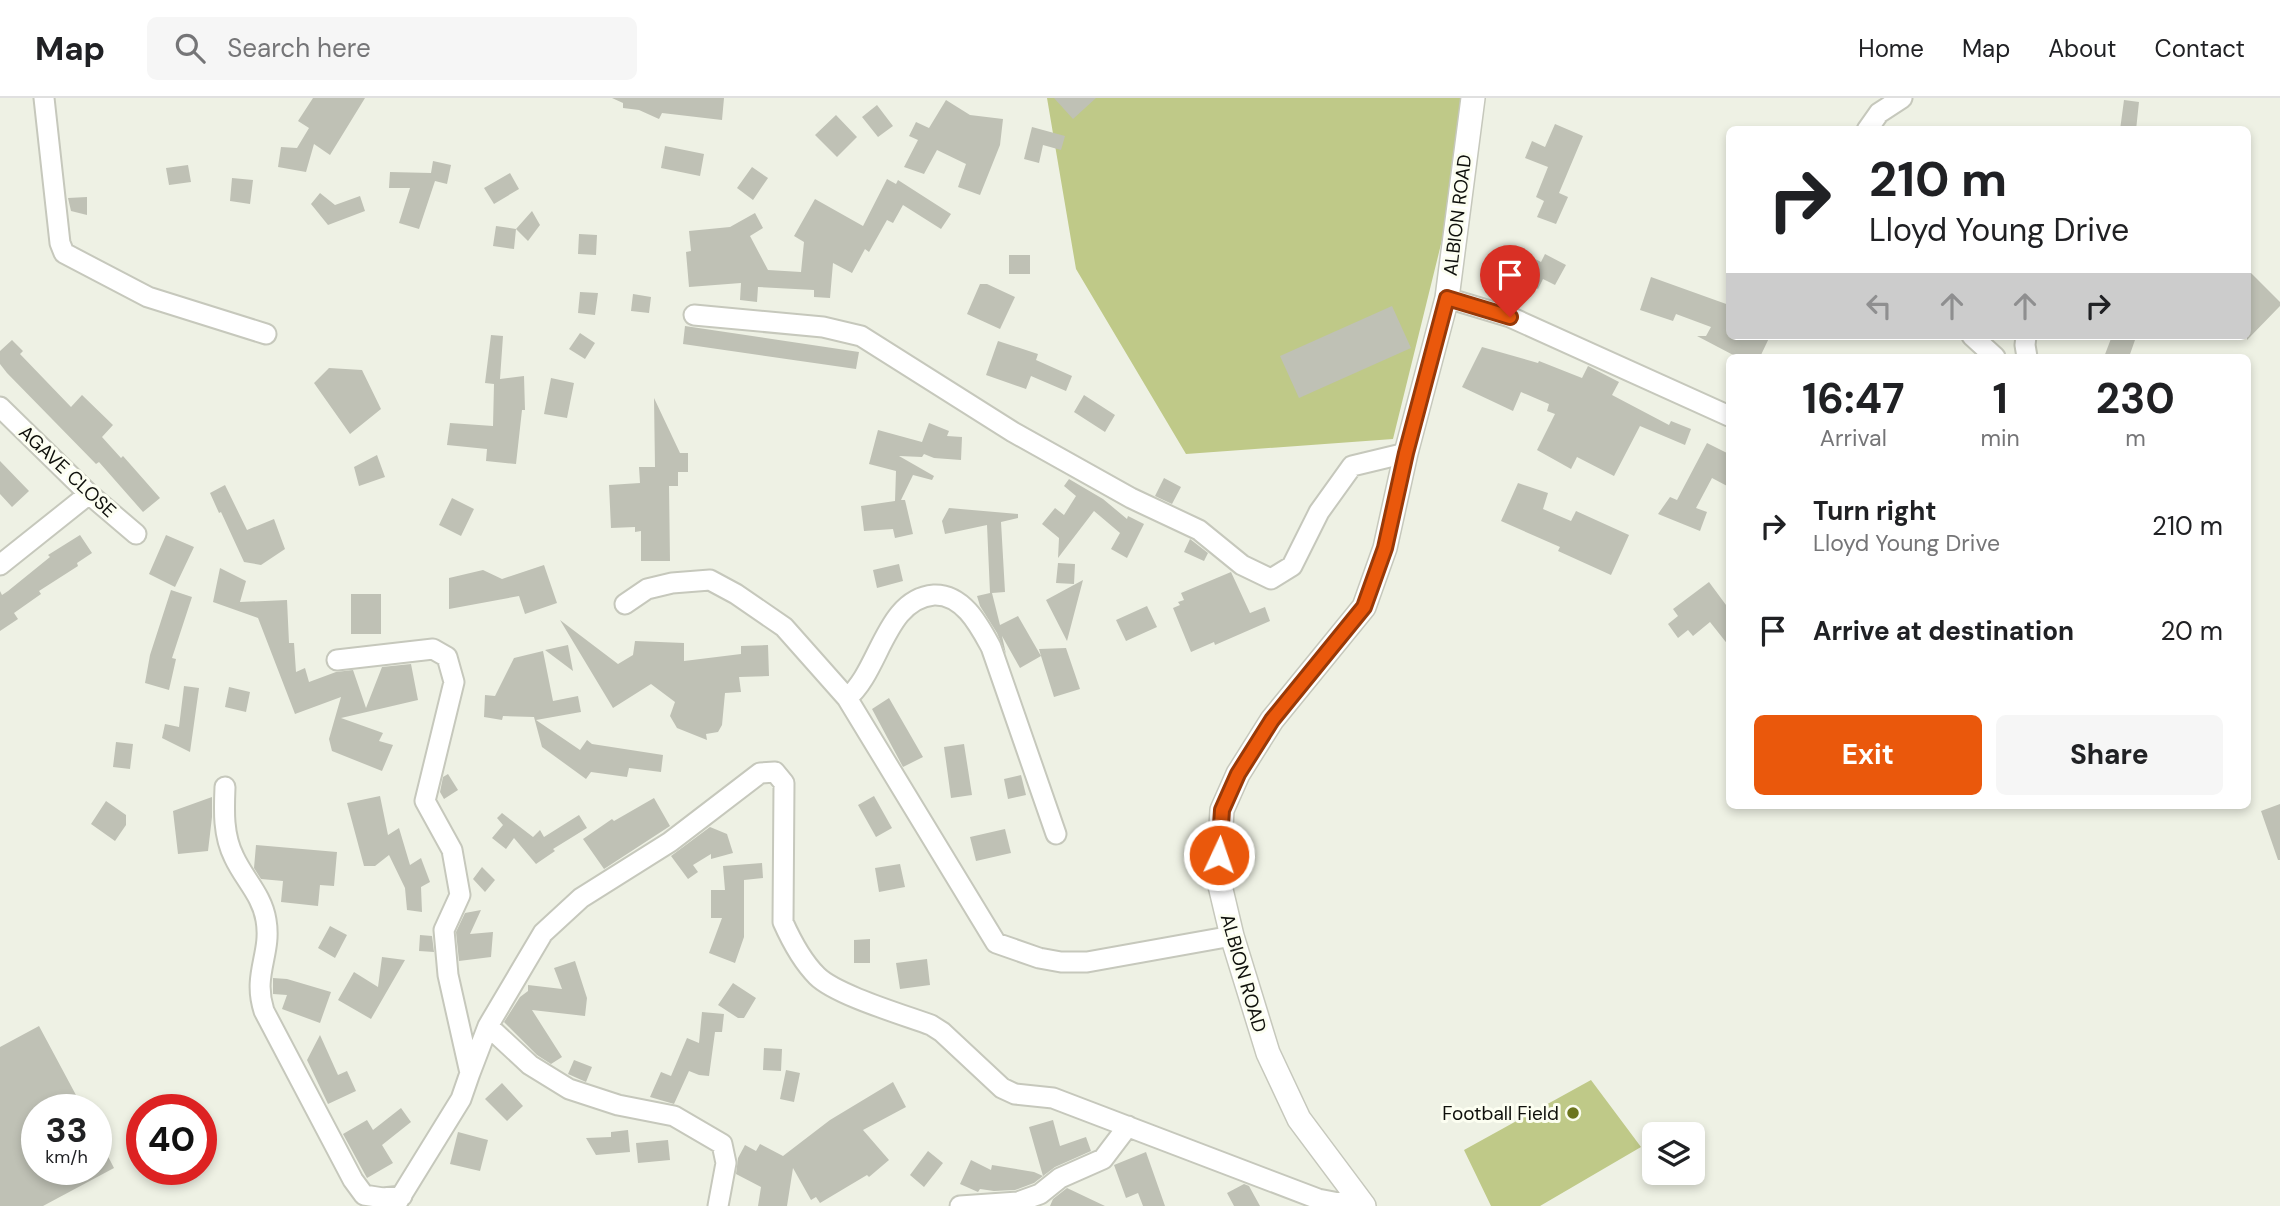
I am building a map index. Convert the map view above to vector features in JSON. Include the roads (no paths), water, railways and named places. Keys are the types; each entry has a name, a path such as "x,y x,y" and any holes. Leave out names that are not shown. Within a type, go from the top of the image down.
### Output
{"street":[{"path":"44,98 60,243 64,253 148,297 265,334"},
{"name":"ALBION ROAD","path":"1361,1202 1299,1119 1268,1052 1232,936 1218,877 1222,810 1238,774 1272,720 1364,607 1385,548 1406,453 1447,298 1472,98"},
{"path":"1870,126 1879,113 1902,98"},
{"path":"1447,298 1510,317 1726,415"},
{"path":"694,315 823,327 861,336 1013,432 1130,498 1199,530 1242,565 1270,579 1292,565 1320,512 1352,466 1406,453"},
{"path":"1976,340 1992,354"},
{"name":"AGAVE CLOSE","path":"0,407 89,495 136,534"},
{"path":"0,565 89,495"},
{"path":"625,604 647,589 672,583 710,580 736,594 784,627 847,698 996,943 1040,958 1061,962 1087,962 1232,936"},
{"path":"847,698 864,681 889,629 906,607 920,597 936,595 948,597 961,604 978,622 991,646 1056,834"},
{"path":"337,660 433,649 447,657 454,682 425,801 452,850 460,895 444,930 448,975 470,1073"},
{"path":"225,787 226,833 234,857 261,901 267,922 267,946 258,994 264,1011 353,1180 364,1195 398,1201 461,1099 488,1026 543,933 581,898 670,842 760,773 775,772 784,783 783,922 818,977 834,988 942,1032 1002,1088 1015,1094 1053,1098 1318,1199 1361,1202"},
{"path":"488,1026 530,1065 569,1088 618,1104 674,1116 722,1144 726,1163 718,1206"},
{"path":"960,1206 1018,1202 1040,1194 1060,1178 1103,1159 1128,1126"}],"place":[{"name":"Football Field","path":"1573,1113"}]}
